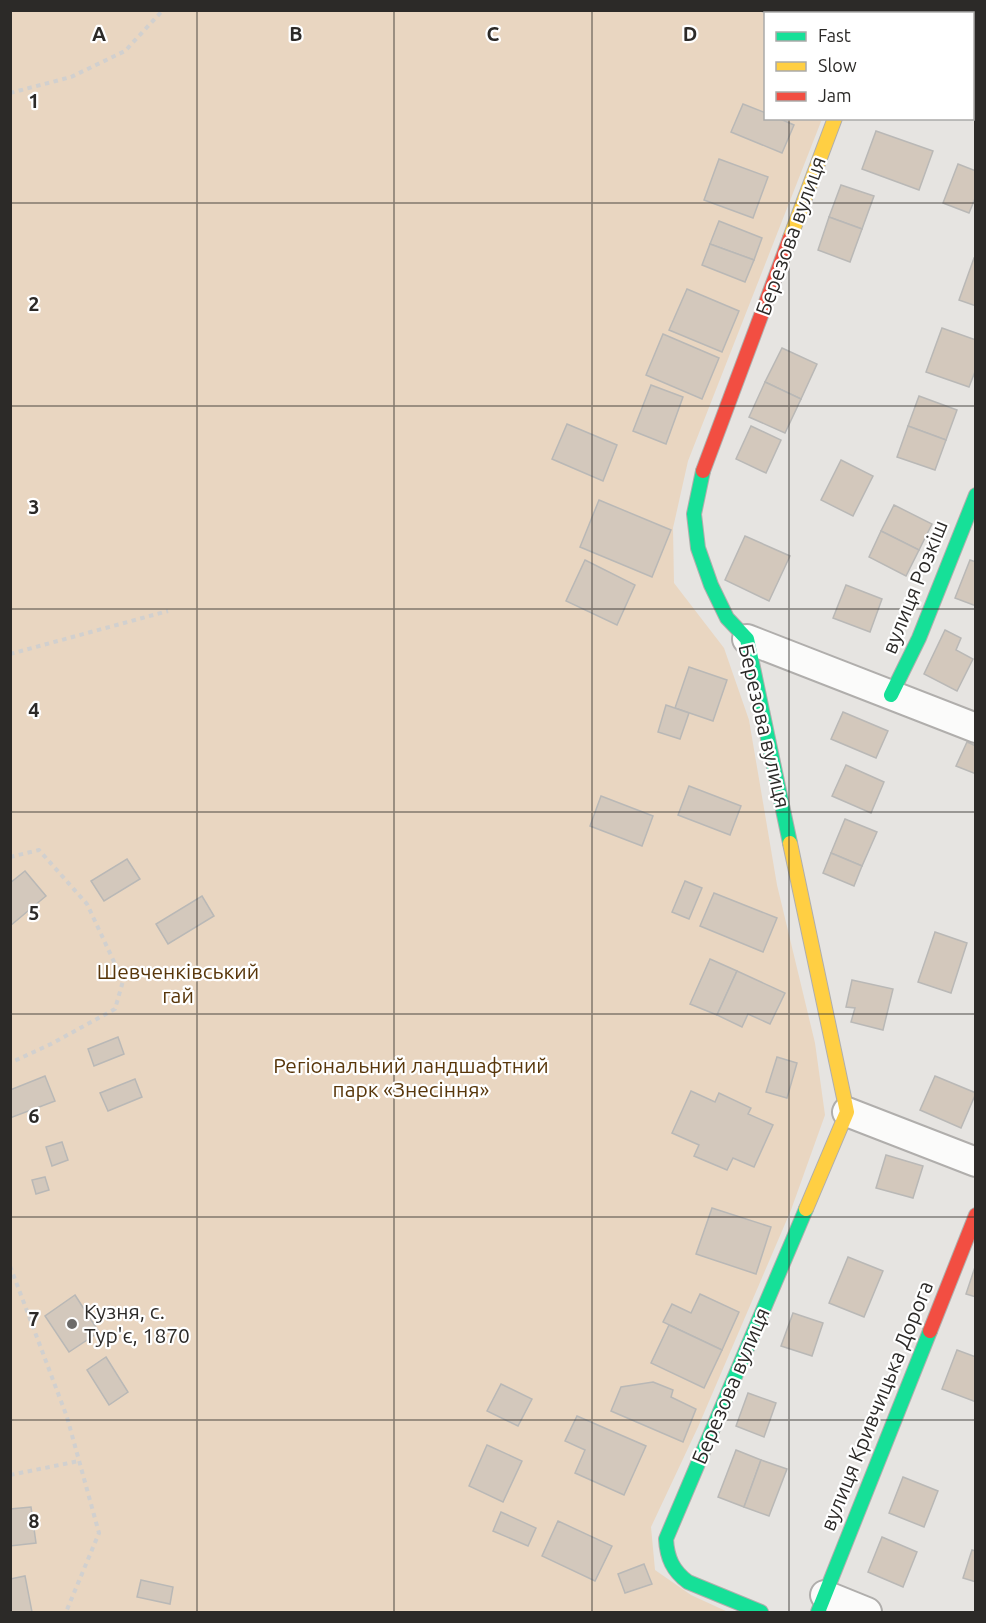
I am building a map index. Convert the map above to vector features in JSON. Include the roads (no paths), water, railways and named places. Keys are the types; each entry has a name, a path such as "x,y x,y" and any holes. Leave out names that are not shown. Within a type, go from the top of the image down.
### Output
{"street":[{"name":"Березова вулиця","path":"761,1612 688,1582 677,1575 668,1558 666,1539 847,1112 747,639 727,618 711,585 698,548 694,514 700,480 834,120"},
{"name":"вулиця Розкіш","path":"891,694 919,638 975,495"},
{"path":"747,639 975,728"},
{"path":"847,1112 975,1162"},
{"name":"вулиця Кривчицька Дорога","path":"821,1604 975,1215"},
{"path":"821,1604 867,1612"}],"place":[{"name":"Кузня, с. Тур'є, 1870","path":"72,1324"}],"park label":[{"name":"Шевченківський гай","path":"178,984"},
{"name":"Регіональний ландшафтний парк «Знесіння»","path":"411,1078"}]}
